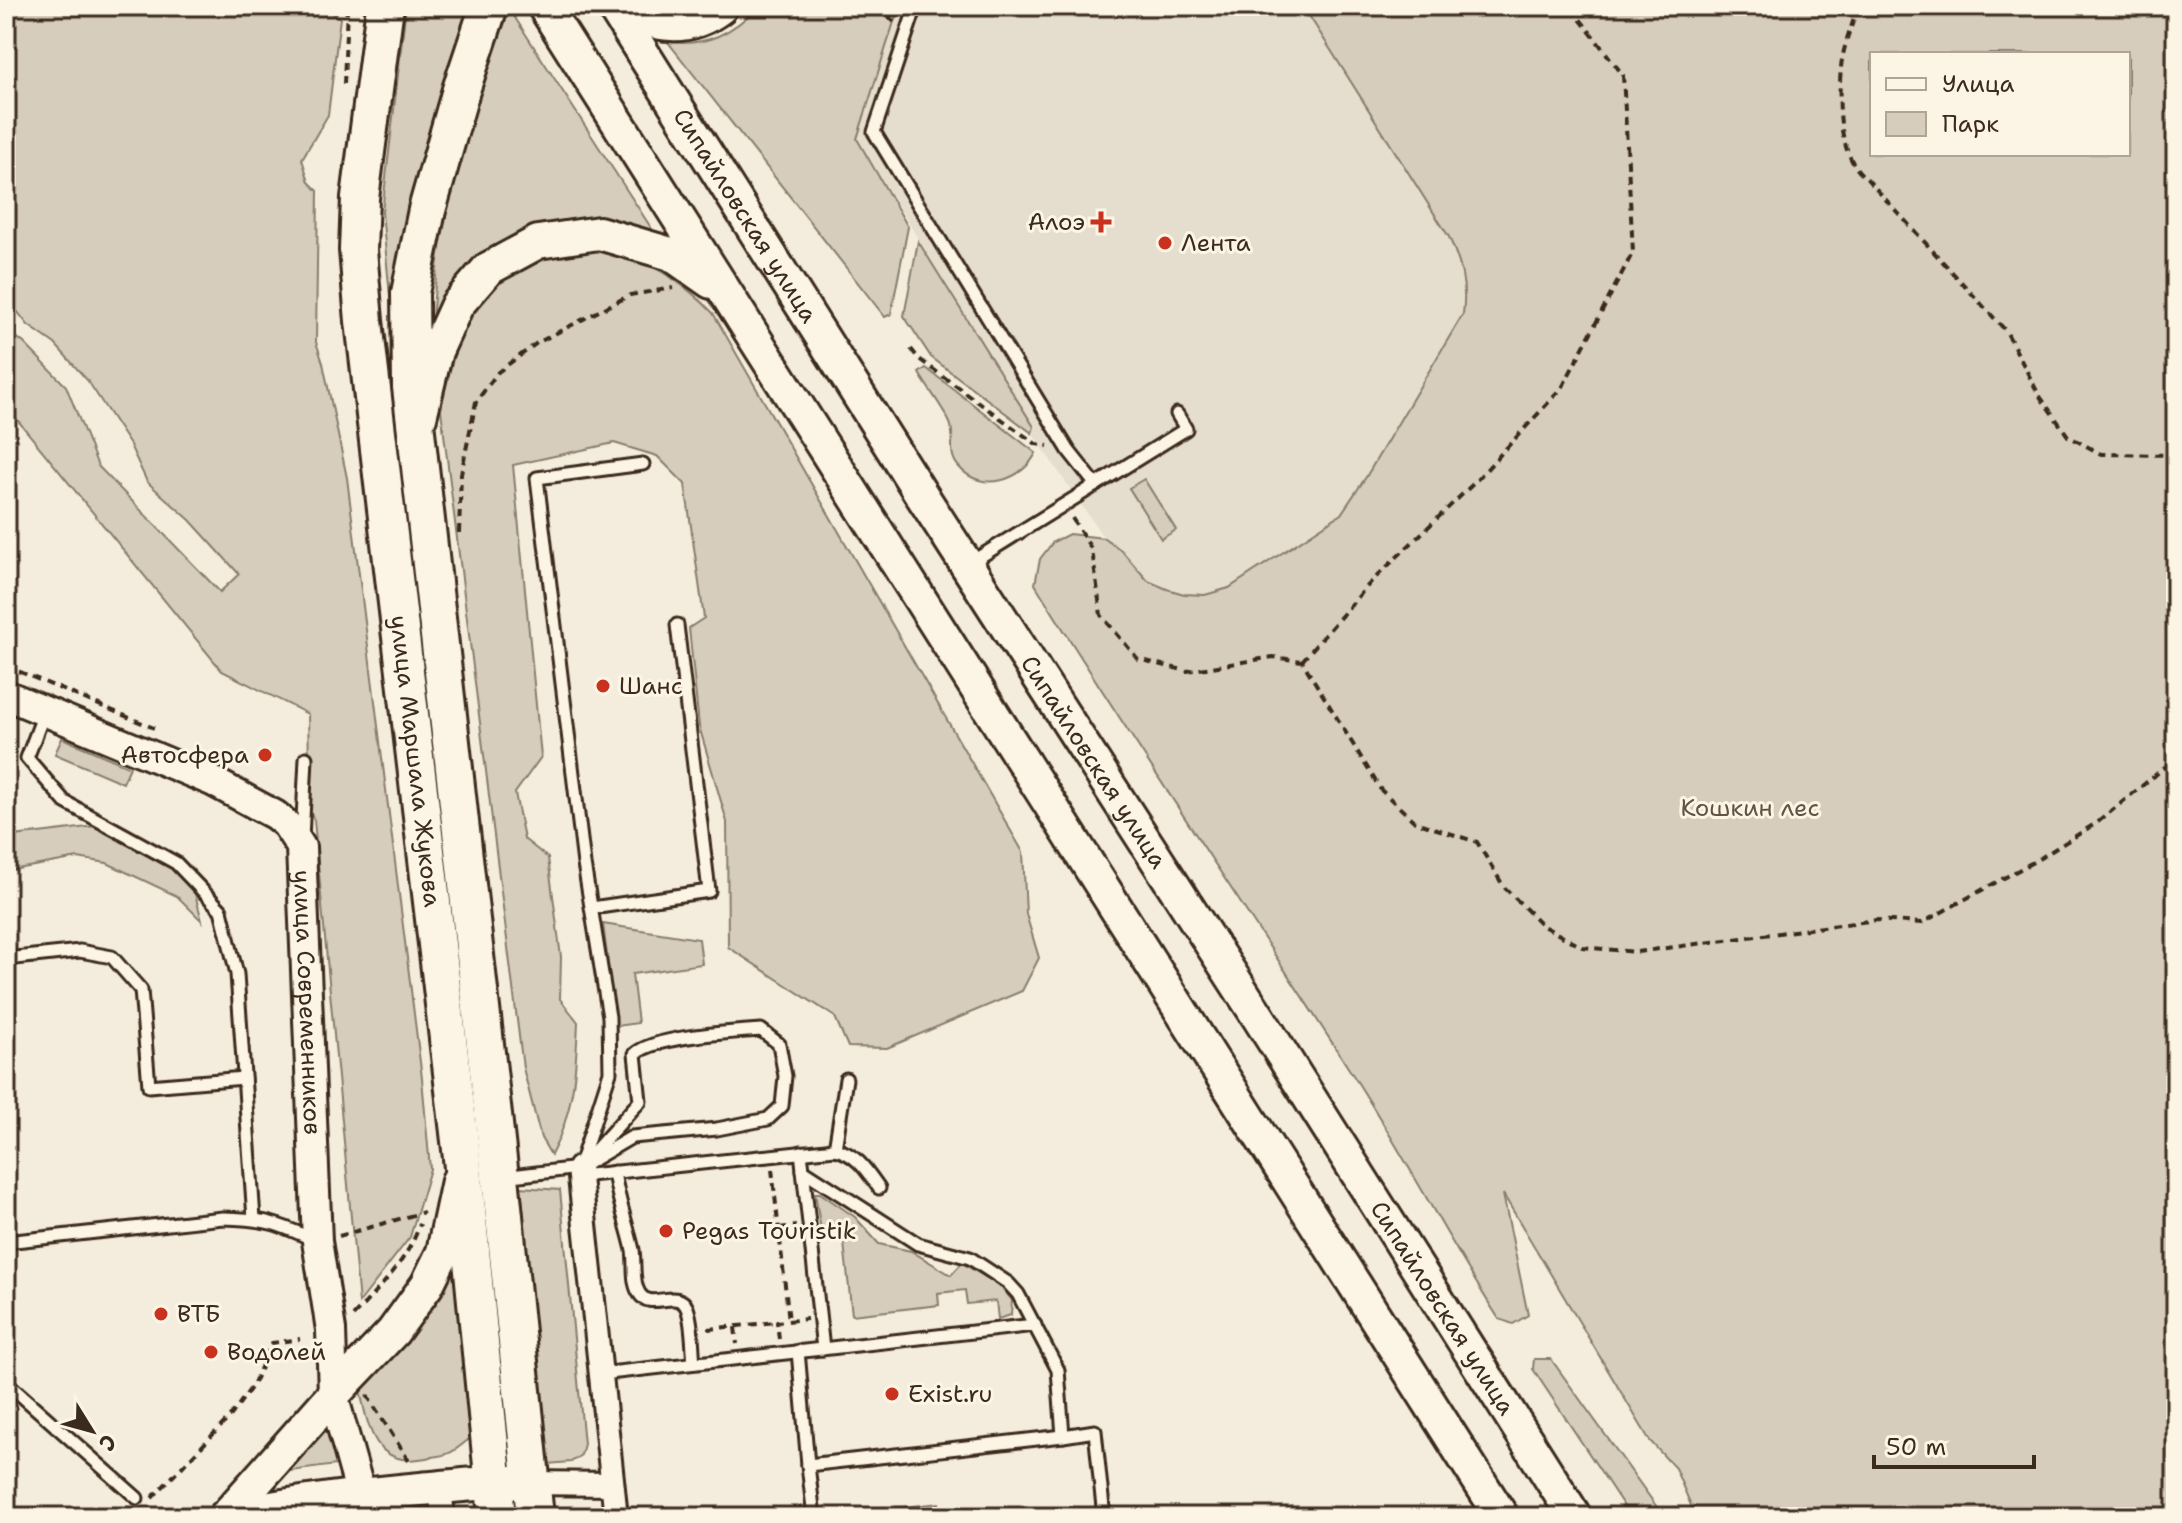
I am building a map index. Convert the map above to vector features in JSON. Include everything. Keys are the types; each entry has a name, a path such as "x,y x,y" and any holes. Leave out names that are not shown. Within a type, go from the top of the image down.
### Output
{"main road":[{"name":"улица Маршала Жукова","path":"385,6 360,198 358,250 462,1158 497,1517"},
{"name":"улица Маршала Жукова","path":"489,6 427,210 410,293 411,387 500,1177 532,1500"},
{"name":"Сипайловская улица","path":"613,6 1575,1517"},
{"path":"624,6 644,18 669,24 696,19 719,6"},
{"path":"548,12 1502,1517"},
{"path":"416,444 422,399 457,305 488,269 538,242 599,233 614,236 671,254 724,291"},
{"path":"225,1517 393,1332 427,1285 443,1252 462,1158"},
{"path":"225,1517 361,1495 442,1502 493,1482 532,1500"}],"street":[{"name":"улица Современников","path":"6,695 212,781 286,824 301,847 330,1238 333,1395 361,1495"},
{"path":"579,1172 616,1517"},
{"path":"532,1500 612,1484"}],"lane":[{"path":"916,6 874,132 1069,451 1096,485"},
{"path":"967,565 1186,429 1177,414"},
{"path":"579,1172 610,1072 609,1017 592,908 537,478 643,464"},
{"path":"592,908 709,891 677,625"},
{"path":"45,710 27,758 65,802 176,863 221,910 237,974 254,1219"},
{"path":"301,847 306,758"},
{"path":"6,959 80,951 112,957 141,990 149,1086 244,1078"},
{"path":"761,1030 779,1044 785,1076 782,1106 768,1119 717,1129 632,1137 579,1172 640,1101 635,1054 641,1048 688,1037 761,1030"},
{"path":"835,1149 846,1079"},
{"path":"500,1177 614,1172 835,1149 860,1162 879,1188"},
{"path":"801,1152 823,1349"},
{"path":"803,1170 918,1244 937,1251 962,1254 999,1277 1018,1294 1054,1362 1060,1380 1063,1436"},
{"path":"614,1172 639,1294 650,1301 675,1298 687,1307 694,1363"},
{"path":"6,1242 223,1218 281,1224 330,1238"},
{"path":"600,1374 1035,1325"},
{"path":"798,1351 814,1517"},
{"path":"6,1382 143,1499"},
{"path":"808,1465 1095,1431 1104,1517"}],"path":[{"path":"1302,661 1371,582 1473,484 1562,388 1633,252 1623,75 1570,6"},
{"path":"1858,6 1841,66 1842,142 1855,170 1867,179 2006,331 2039,395 2068,436 2101,454 2176,455"},
{"path":"459,533 461,474 476,402 498,372 537,343 630,295 674,287 684,295"},
{"path":"911,349 919,359 1036,444 1069,451"},
{"path":"1064,505 1092,550 1101,615 1138,659 1187,671 1273,657 1302,661"},
{"path":"1302,661 1381,790 1415,822 1477,842 1513,897 1543,926 1582,947 1637,952 1876,920 1922,923 2042,857 2098,822 2176,758"},
{"path":"6,666 157,729"},
{"path":"772,1166 789,1321"},
{"path":"330,1238 424,1212"},
{"path":"330,1238 343,1226"},
{"path":"330,1238 345,1249"},
{"path":"350,1304 352,1317"},
{"path":"690,1331 820,1317"},
{"path":"143,1499 229,1418 253,1385 272,1343 300,1339"},
{"path":"366,1395 409,1461"}],"shaded area":[{"path":"899,6 1303,6 1449,237 1461,263 1466,289 1463,314 1341,514 1229,588 1205,595 1184,594 1148,581 1121,550 1104,538 1032,433 1034,427 857,139"}],"green space":[{"path":"6,6 274,6 281,10 287,6 324,6 340,18 328,115 302,159 309,182 318,191 316,342 347,478 422,1078 430,1169 410,1237 359,1303 314,820 310,812 308,714 222,671 6,406 6,329 66,386 98,466 220,592 239,574 190,520 147,482 130,445 88,381 55,344 28,325 6,297"},
{"path":"406,6 472,6 429,134 412,198 395,307 391,307 382,212"},
{"path":"759,6 899,6 857,139 908,227 891,314 885,317 668,42 695,42 718,36 739,24"},
{"name":"Кошкин лес","path":"1303,6 2176,6 2176,1517 1696,1517 1675,1468 1650,1441 1503,1194 1528,1315 1513,1324 1499,1319 1310,1008 1035,584 1040,559 1053,542 1069,534 1104,538 1121,550 1148,581 1184,594 1205,595 1229,588 1341,514 1463,314 1464,293 1457,256 1449,237"},
{"path":"510,10 661,243 537,233 432,326 440,245 457,165 481,86"},
{"path":"918,241 1034,427 1032,433 931,357 904,316"},
{"path":"593,249 626,256 653,267 685,288 713,313 1023,852 1026,914 1039,958 1022,991 887,1048 848,1047 835,1017 728,947 727,822 699,726 689,628 704,618 685,484 657,456 614,443 513,465 541,757 515,793 524,839 548,858 561,957 560,999 578,1022 575,1074 569,1107 551,1155 541,1138 523,1068 441,410 452,360 471,316 485,297 502,280 523,267 549,256"},
{"path":"926,368 1036,453 1030,462 1012,476 990,482 968,475 959,467 953,457 949,421 919,373"},
{"path":"1144,479 1176,530 1161,539 1129,488"},
{"path":"62,738 130,767 123,783 55,754"},
{"path":"96,826 172,866 194,890 202,921 177,896 107,863 78,858 6,871 6,837"},
{"path":"603,924 699,939 702,964 632,974 638,1023 616,1026"},
{"path":"521,1187 560,1190 584,1444 581,1455 571,1462 547,1464"},
{"path":"815,1193 820,1193 855,1217 879,1244 911,1251 951,1275 962,1263 1000,1286 1012,1300 1011,1315 998,1319 996,1301 967,1304 965,1290 938,1293 939,1305 852,1315 843,1234 840,1231 821,1231"},
{"path":"460,1239 475,1434 444,1455 403,1459 390,1455 374,1437 358,1382"},
{"path":"1534,1359 1551,1359 1664,1517 1631,1517 1533,1369"},
{"path":"329,1413 337,1465 283,1472"},
{"path":"939,1503 940,1517 850,1517 849,1513"}],"place":[{"name":"Алоэ","path":"1101,222"},
{"name":"Лента","path":"1165,243"},
{"name":"Шанс","path":"603,686"},
{"name":"Автосфера","path":"265,755"},
{"name":"Pegas Touristik","path":"666,1231"},
{"name":"ВТБ","path":"161,1314"},
{"name":"Водолей","path":"211,1352"},
{"name":"Exist.ru","path":"892,1394"}]}
